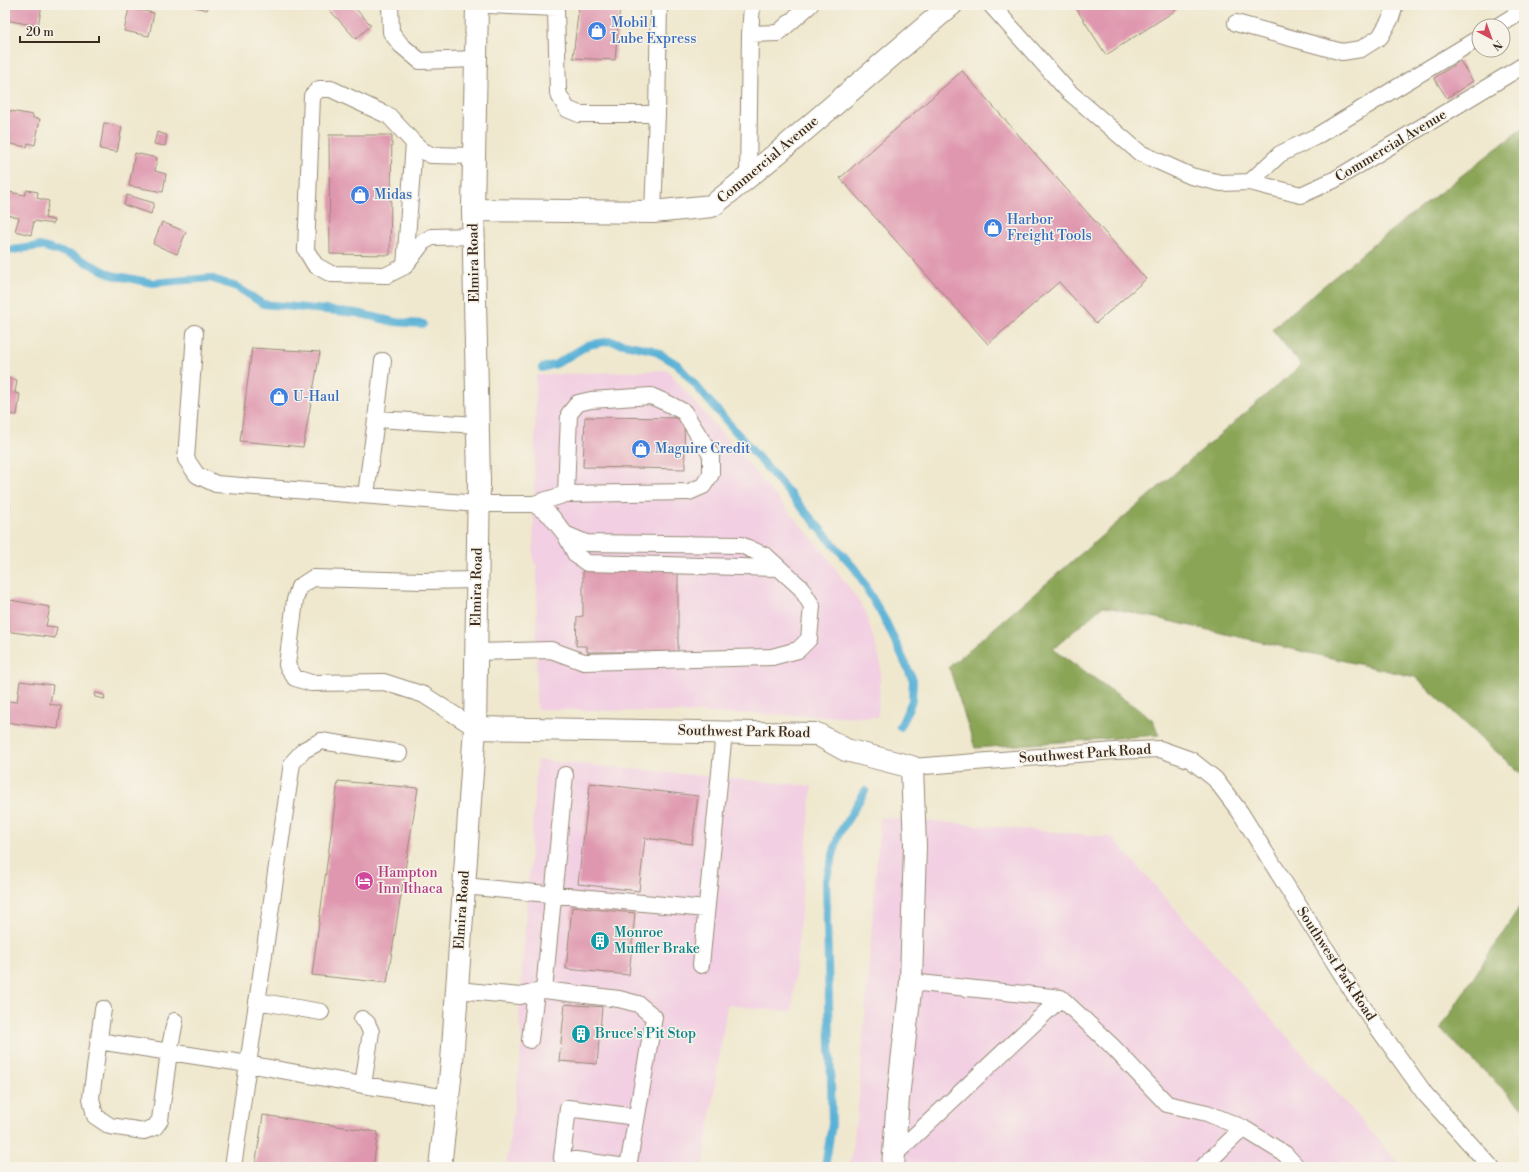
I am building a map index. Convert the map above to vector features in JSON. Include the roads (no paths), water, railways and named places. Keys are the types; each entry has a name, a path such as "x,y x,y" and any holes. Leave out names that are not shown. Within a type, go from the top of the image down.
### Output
{"main road":[{"name":"Elmira Road","path":"440,1167 448,1098 457,990 475,728 479,504 473,210 477,5"},
{"name":"Commercial Avenue","path":"473,210 653,212 712,206 951,5"},
{"name":"Southwest Park Road","path":"475,728 817,734 846,750 912,767"},
{"path":"894,1160 898,1098 911,982 916,846 912,767"}],"lane":[{"path":"390,5 391,32 400,45 420,61 476,59"},
{"path":"488,5 556,6 558,93 567,109 579,114 657,114"},
{"path":"653,212 659,5"},
{"path":"748,177 750,34 752,5"},
{"path":"750,34 778,33 810,5"},
{"name":"Commercial Avenue","path":"991,5 1068,91 1140,153 1191,176 1221,183 1250,182 1301,195 1334,180 1379,154 1524,65"},
{"path":"1236,23 1342,52 1361,50 1380,37 1391,18 1395,5"},
{"path":"1511,18 1524,10"},
{"path":"1250,182 1280,154 1315,137 1471,43"},
{"path":"473,236 432,237 423,242 405,266 387,275 331,274 314,265 306,250 312,96 319,89 331,89 389,116 414,143 423,151 431,155 474,156"},
{"path":"405,266 414,143"},
{"path":"195,333 186,459 197,475 216,484 479,504 534,504 566,494 689,492 703,486 711,474 711,455 684,412 651,396 578,402 569,414 566,494"},
{"path":"366,495 383,361"},
{"path":"376,419 478,425"},
{"path":"534,504 551,516 565,534 576,555 587,563 779,568"},
{"path":"476,652 551,650 584,662 772,657 798,650 809,639 812,606 801,588 766,556 741,546 586,543 565,534"},
{"path":"475,728 424,695 384,682 311,684 295,678 287,665 294,600 299,587 313,578 422,581 477,580"},
{"path":"701,965 724,732"},
{"path":"233,1167 292,763 304,750 320,741 399,753"},
{"name":"Southwest Park Road","path":"912,767 1114,750 1160,749 1191,760 1215,779 1240,812 1358,1000 1425,1094 1492,1167"},
{"path":"530,1040 540,991 553,894 565,775"},
{"path":"464,886 706,909"},
{"path":"911,982 1061,998 1112,1046 1167,1104 1207,1113 1243,1128 1285,1154 1296,1167"},
{"path":"457,990 520,996 540,991 619,999 638,1004 654,1017 636,1117 627,1167 562,1158 568,1108 636,1117"},
{"path":"894,1160 1061,998"},
{"path":"257,1001 321,1012"},
{"path":"103,1010 91,1098 95,1116 110,1126 144,1131 155,1127 160,1120 169,1052 175,1021"},
{"path":"362,1019 367,1023 370,1032 363,1085"},
{"path":"98,1041 248,1064 363,1085 448,1098"},
{"path":"1203,1167 1243,1128"}],"waterway":[{"path":"5,251 40,246 72,255 112,275 153,283 210,278 237,287 263,304 357,313 395,322 423,324"},
{"path":"542,368 556,364 588,345 610,341 653,350 677,364 856,570 886,622 913,680 912,701 900,727"},
{"path":"825,1167 832,1124 826,880 839,834 865,791"}],"place":[{"name":"Mobil 1 Lube Express","path":"597,31"},
{"name":"Midas","path":"360,195"},
{"name":"Harbor Freight Tools","path":"993,228"},
{"name":"U-Haul","path":"279,397"},
{"name":"Maguire Credit","path":"641,449"},
{"name":"Hampton Inn Ithaca","path":"364,881"},
{"name":"Monroe Muffler Brake","path":"600,941"},
{"name":"Bruce's Pit Stop","path":"581,1034"}]}
